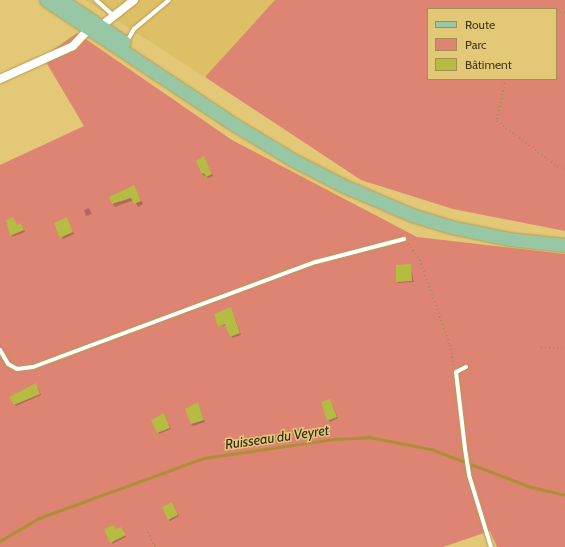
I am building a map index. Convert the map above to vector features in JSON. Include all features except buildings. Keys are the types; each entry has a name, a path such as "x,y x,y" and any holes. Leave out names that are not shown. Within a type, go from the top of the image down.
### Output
{"main road":[{"path":"46,0 125,45 254,128 371,192 420,211 475,227 565,239"},
{"path":"62,0 136,60 268,146 370,198 412,215 459,229 509,240 565,245"}],"street":[{"path":"0,79 73,46 134,0"}],"lane":[{"path":"55,0 96,28"},
{"path":"96,0 114,16"},
{"path":"136,60 132,52 125,45 134,29 169,0"},
{"path":"0,350 8,364 17,369 33,367 316,262 404,239"},
{"path":"466,367 456,372 469,475 491,547"}],"path":[{"path":"506,80 497,121 557,166 565,168"},
{"path":"404,239 420,260 450,345 456,372"},
{"path":"541,347 565,349"},
{"path":"148,532 155,547"}],"shaded area":[{"path":"85,0 275,0 205,77"}],"green space":[{"path":"275,0 565,0 565,231 453,209 361,180 205,77"},
{"path":"77,33 232,140 417,237 565,254 565,547 497,547 490,531 443,547 0,547 0,165 84,126 43,57"}],"waterway":[{"name":"Ruisseau du Veyret","path":"0,541 39,518 204,458 335,439 369,437 431,449 531,487 565,495"}]}
